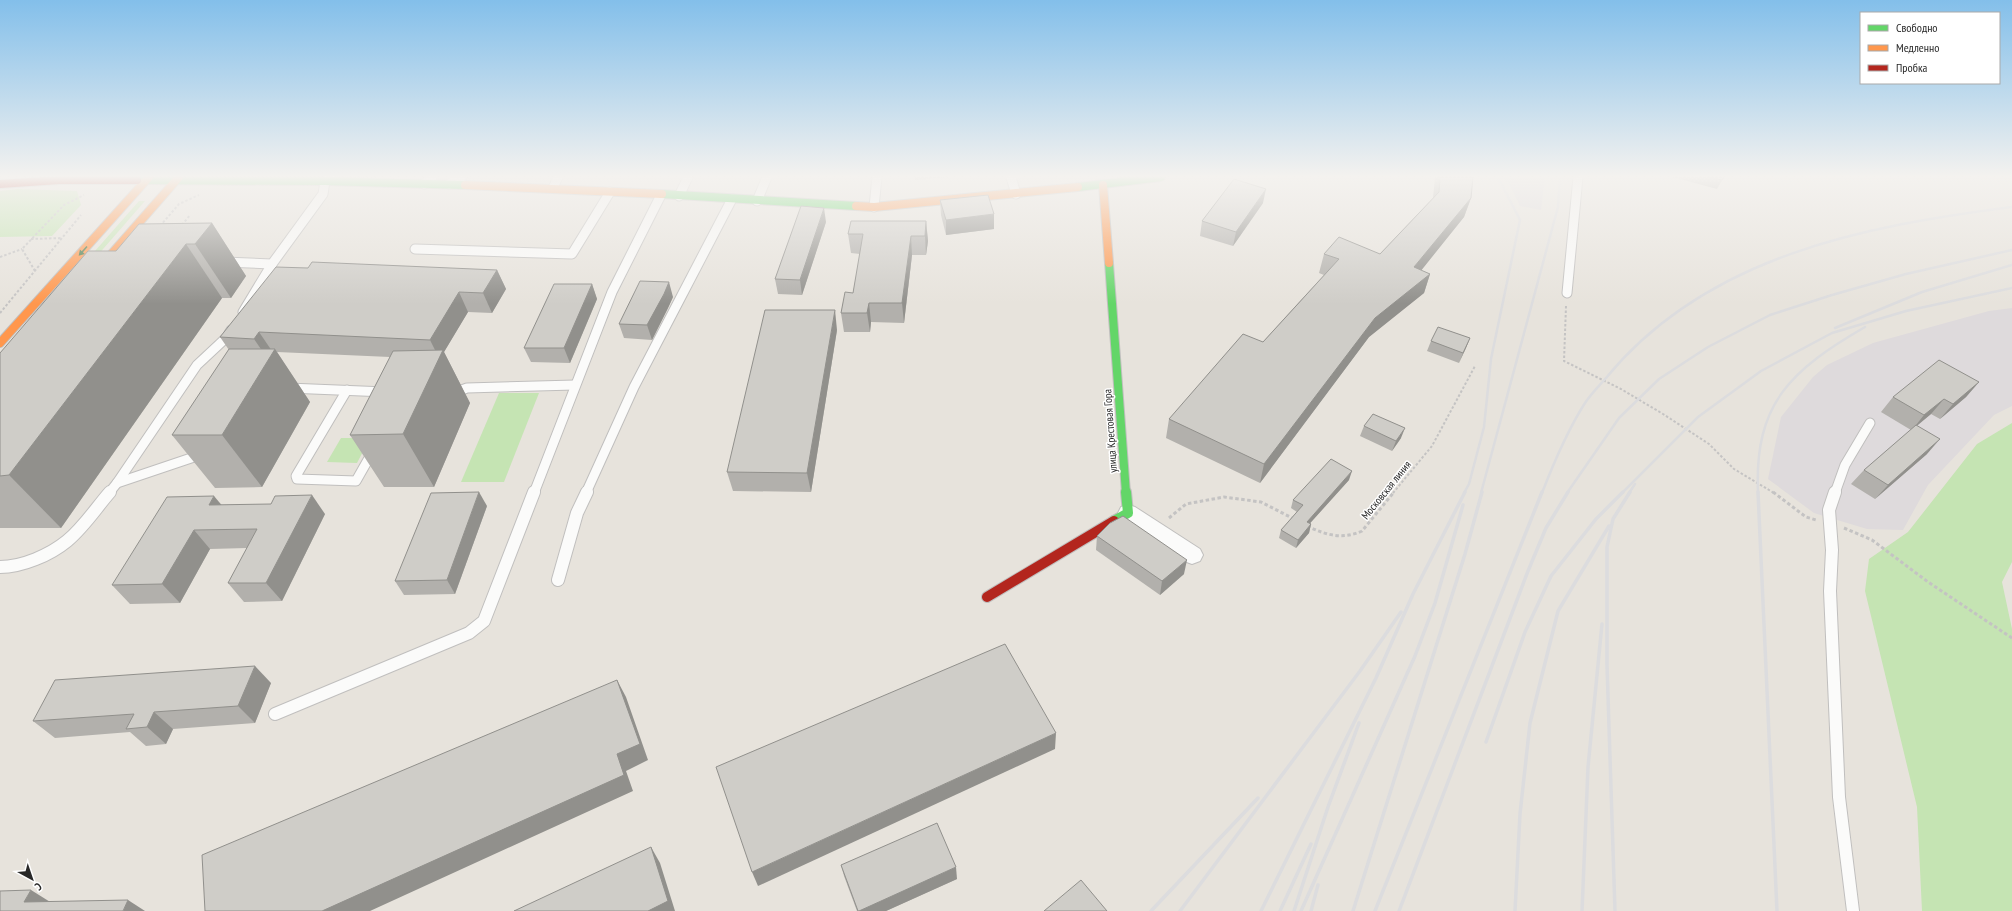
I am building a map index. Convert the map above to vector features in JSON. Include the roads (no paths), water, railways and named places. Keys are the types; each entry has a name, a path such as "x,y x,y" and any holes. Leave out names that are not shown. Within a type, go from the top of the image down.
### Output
{"street":[{"path":"0,343 111,220"},
{"path":"87,282 142,220"},
{"name":"улица Крестовая Гора","path":"1106,220 1128,513"},
{"path":"987,597 1128,513 1192,554"}],"lane":[{"path":"0,567 12,567 32,561 67,541 79,529 117,483 197,365 227,336 272,264 304,220"},
{"path":"415,250 572,254 593,220"},
{"path":"275,714 477,628 484,621 612,292 649,220"},
{"path":"558,580 577,513 634,387 721,220"},
{"path":"1566,293 1574,220"},
{"path":"213,262 272,264"},
{"path":"442,395 449,395 467,388 575,385"},
{"path":"280,388 397,393"},
{"path":"347,390 296,476 297,480 356,481 380,439"},
{"path":"1853,911 1839,797 1830,591 1832,550 1829,510 1845,466 1870,423"},
{"path":"117,483 204,454 208,448"}],"railway":[{"path":"1464,493 1469,484 1484,427 1491,359 1520,220"},
{"path":"1481,493 1555,220"},
{"path":"1542,493 1556,458 1578,414 1590,396 1646,336 1691,302 1739,275 1791,254 1845,237 1931,220"},
{"path":"1567,493 1619,418 1659,379 1708,347 1770,315 1832,295 1906,274 2012,250"},
{"path":"1835,328 1922,292 2012,265"},
{"path":"1486,742 1525,632 1551,576 1596,519 1698,417 1761,371 1832,333 1906,311 2012,288"},
{"path":"1758,492 1758,462 1763,435 1771,412 1782,392 1816,358 1865,327"},
{"path":"1629,493 1635,484"},
{"path":"1261,911 1376,678 1413,594 1465,492"},
{"path":"1353,911 1465,554 1482,492"},
{"path":"1375,911 1542,492"},
{"path":"1399,911 1528,571 1546,528 1568,492"},
{"path":"1615,911 1607,665 1607,547 1613,519 1630,492"},
{"path":"1758,492 1777,911"},
{"path":"1301,911 1415,656 1435,603 1463,505"},
{"path":"1515,911 1520,814 1530,723 1558,611 1609,526"},
{"path":"1180,911 1360,671 1401,612"},
{"path":"1582,911 1588,767 1602,624"},
{"path":"1294,911 1328,807 1359,723"},
{"path":"1151,911 1258,798"},
{"path":"1280,911 1311,844"},
{"path":"1311,911 1318,885"}]}
